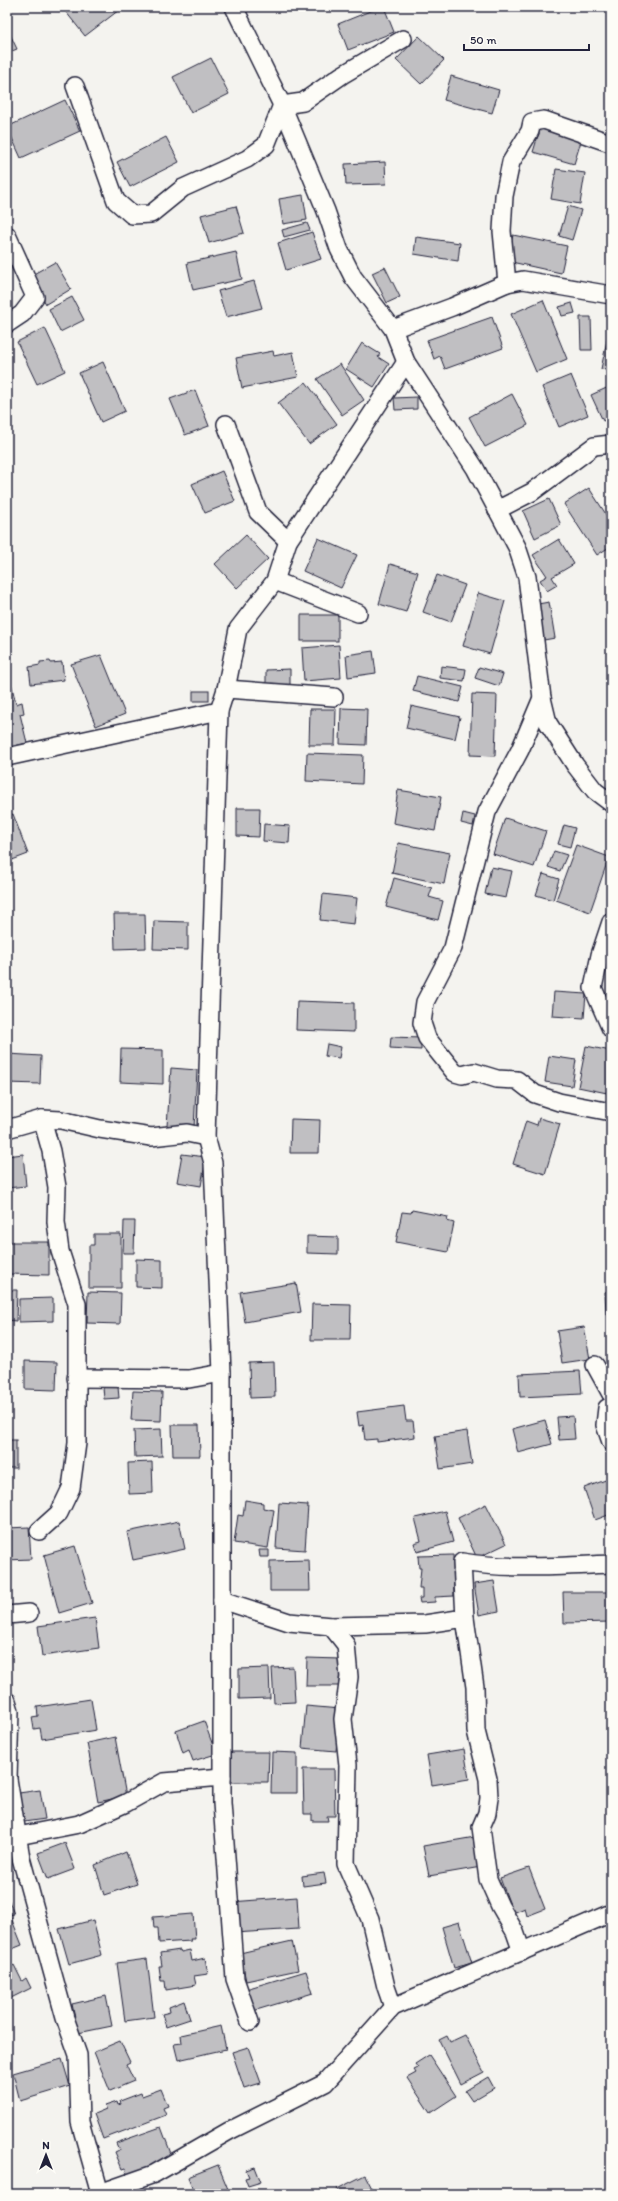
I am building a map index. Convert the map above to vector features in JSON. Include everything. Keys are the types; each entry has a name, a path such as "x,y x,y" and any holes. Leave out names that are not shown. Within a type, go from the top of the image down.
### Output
{"street":[{"path":"234,7 282,105 342,256 353,277 393,329 406,362 475,468 517,547 527,577 542,698 548,723 574,765 595,791 611,803"},
{"path":"282,105 303,102 342,75 403,39"},
{"path":"75,86 116,201 132,215 151,214 183,188 247,158 266,145 282,105"},
{"path":"507,283 502,231 504,196 510,162 530,131 532,122 544,120 610,143"},
{"path":"7,235 35,297 22,314 7,324"},
{"path":"393,329 452,307 507,283 523,280 611,295"},
{"path":"250,2022 235,1980 222,1803 222,1373 212,1163 206,1137 219,711 226,689 238,629 275,581 288,541 406,362"},
{"path":"226,424 258,512 288,541"},
{"path":"497,510 532,492 594,446 611,444"},
{"path":"275,581 358,613"},
{"path":"226,689 334,697"},
{"path":"542,698 520,750 487,812 453,948 425,1002 422,1023 427,1038 455,1073 462,1075 474,1072 497,1078 517,1080 535,1094 559,1102 611,1112"},
{"path":"7,757 219,711"},
{"path":"611,922 600,955 593,988 611,1029"},
{"path":"7,1128 42,1119 61,1120 100,1129 151,1137 187,1133 206,1137"},
{"path":"39,1531 59,1513 71,1488 76,1443 76,1304 60,1251 56,1222 57,1188 51,1151 42,1119"},
{"path":"595,1365 611,1394"},
{"path":"76,1378 188,1379 222,1373"},
{"path":"611,1406 607,1408 605,1425 611,1442"},
{"path":"522,1952 515,1932 500,1906 488,1879 481,1827 487,1813 489,1798 488,1779 476,1731 472,1660 465,1618 461,1577 462,1562 478,1565 523,1566 611,1564"},
{"path":"222,1600 289,1622 332,1626 425,1624 465,1618"},
{"path":"7,1615 29,1613"},
{"path":"332,1626 346,1645 349,1677 343,1718 348,1765 346,1864 370,1919 386,1987 393,2007"},
{"path":"7,1701 10,1711 8,1778 18,1836 36,1914 78,2055 80,2122 98,2193 154,2174 229,2131 325,2083 393,2007 611,1913"},
{"path":"18,1836 79,1824 126,1803 164,1782 222,1777"}],"building":[{"path":"62,7 123,7 85,36"},
{"path":"380,7 384,7 394,32 348,50 338,24"},
{"path":"7,28 17,49 7,53"},
{"path":"419,36 444,60 421,84 396,60"},
{"path":"211,58 229,94 191,113 173,77"},
{"path":"451,76 499,90 492,113 444,100"},
{"path":"65,100 80,131 21,158 7,127"},
{"path":"541,126 582,138 574,164 533,152"},
{"path":"166,137 179,162 130,187 117,162"},
{"path":"385,162 386,184 346,185 345,164"},
{"path":"556,169 585,173 580,204 551,199"},
{"path":"303,195 307,220 283,224 279,199"},
{"path":"236,206 244,233 209,243 201,215"},
{"path":"568,206 581,210 572,240 559,236"},
{"path":"307,223 310,230 284,237 282,230"},
{"path":"312,232 321,259 286,270 278,243"},
{"path":"513,235 567,246 561,273 507,261"},
{"path":"416,237 460,243 458,261 414,254"},
{"path":"236,252 242,279 193,290 187,263"},
{"path":"55,262 71,289 46,304 30,276"},
{"path":"385,267 400,297 387,303 372,273"},
{"path":"254,281 262,308 226,317 218,291"},
{"path":"72,297 84,320 60,332 49,309"},
{"path":"543,300 567,359 536,372 511,314"},
{"path":"572,303 575,313 562,316 559,307"},
{"path":"492,317 503,348 445,369 440,356 434,359 427,340"},
{"path":"580,317 591,317 592,350 581,350"},
{"path":"611,321 611,371 601,369"},
{"path":"45,328 65,371 37,384 17,342"},
{"path":"362,343 380,354 378,357 389,364 374,387 346,369"},
{"path":"273,351 274,356 293,352 298,377 242,388 236,358"},
{"path":"103,362 125,411 101,422 79,373"},
{"path":"340,364 364,400 342,415 317,379"},
{"path":"571,375 588,415 559,427 542,387"},
{"path":"306,382 337,424 309,444 278,403"},
{"path":"611,386 611,418 603,421 591,395"},
{"path":"195,390 209,426 185,435 170,399"},
{"path":"512,394 528,425 485,447 469,417"},
{"path":"417,397 417,409 395,410 394,398"},
{"path":"222,471 235,501 205,513 192,484"},
{"path":"589,488 611,522 611,546 597,555 564,504"},
{"path":"549,499 561,525 535,538 523,511"},
{"path":"246,535 268,559 237,588 215,564"},
{"path":"318,538 357,555 341,588 303,571"},
{"path":"559,539 574,564 552,577 557,585 547,591 540,580 547,576 533,555"},
{"path":"390,564 418,572 406,612 379,604"},
{"path":"437,575 465,585 451,622 423,612"},
{"path":"478,593 505,601 490,654 463,646"},
{"path":"549,602 555,638 544,640 538,604"},
{"path":"301,615 338,615 338,641 301,641"},
{"path":"339,645 341,678 304,681 302,648"},
{"path":"373,651 376,673 348,677 346,655"},
{"path":"101,655 125,714 96,726 71,664"},
{"path":"50,661 51,663 62,662 64,680 31,684 29,667 40,665 40,662"},
{"path":"441,666 466,669 464,681 440,678"},
{"path":"479,667 503,674 499,686 475,678"},
{"path":"290,669 290,686 266,686 266,670"},
{"path":"7,674 9,674 16,704 22,702 24,713 20,714 27,743 7,748"},
{"path":"417,676 463,687 459,702 413,691"},
{"path":"193,691 209,691 209,701 193,701"},
{"path":"472,694 497,695 495,756 470,755"},
{"path":"411,706 460,717 455,739 406,728"},
{"path":"341,708 367,709 366,745 340,744"},
{"path":"310,709 336,709 335,745 309,745"},
{"path":"307,753 363,755 362,784 306,781"},
{"path":"398,790 441,797 435,831 393,823"},
{"path":"237,808 260,808 259,837 237,836"},
{"path":"463,813 475,816 473,826 461,823"},
{"path":"13,814 28,854 7,862 7,816"},
{"path":"505,818 546,831 534,867 493,854"},
{"path":"264,824 290,826 289,843 263,841"},
{"path":"564,825 575,828 570,847 558,844"},
{"path":"398,843 450,853 444,884 392,873"},
{"path":"576,845 609,857 590,912 556,900"},
{"path":"554,851 567,855 560,871 548,867"},
{"path":"491,867 512,871 506,898 485,894"},
{"path":"543,874 559,879 553,900 536,895"},
{"path":"394,878 432,888 429,897 443,901 438,920 386,907"},
{"path":"323,894 357,898 354,924 320,920"},
{"path":"114,914 145,914 146,948 115,949"},
{"path":"154,921 188,922 188,950 153,949"},
{"path":"554,992 586,994 584,1018 552,1016"},
{"path":"297,1001 354,1003 354,1032 296,1030"},
{"path":"391,1037 421,1038 421,1050 390,1048"},
{"path":"327,1044 341,1047 339,1058 325,1056"},
{"path":"586,1046 611,1051 611,1073 607,1093 578,1087"},
{"path":"121,1049 163,1050 163,1084 120,1082"},
{"path":"8,1054 41,1056 40,1084 7,1083"},
{"path":"549,1056 576,1060 572,1086 545,1082"},
{"path":"171,1068 197,1070 194,1128 167,1126"},
{"path":"539,1118 560,1124 545,1174 513,1164 526,1121 537,1125"},
{"path":"291,1119 320,1120 319,1153 290,1153"},
{"path":"23,1154 26,1186 7,1188 7,1156"},
{"path":"182,1154 206,1157 201,1186 177,1182"},
{"path":"412,1210 448,1217 447,1221 454,1223 448,1252 396,1242 402,1212 411,1213"},
{"path":"124,1221 135,1221 134,1253 123,1253"},
{"path":"94,1234 121,1234 121,1288 89,1288 89,1245 94,1245"},
{"path":"307,1236 338,1237 338,1254 307,1253"},
{"path":"7,1242 49,1242 49,1275 7,1274"},
{"path":"136,1259 162,1260 162,1288 136,1287"},
{"path":"296,1283 301,1312 245,1322 240,1292"},
{"path":"7,1290 17,1290 16,1321 7,1320"},
{"path":"611,1291 611,1314 606,1314 605,1292"},
{"path":"88,1292 121,1293 120,1324 87,1323"},
{"path":"53,1298 53,1321 19,1322 19,1299"},
{"path":"312,1304 351,1305 350,1340 311,1340"},
{"path":"584,1327 590,1359 562,1363 557,1331"},
{"path":"25,1361 57,1362 56,1390 25,1389"},
{"path":"274,1362 275,1397 250,1398 249,1363"},
{"path":"580,1371 582,1394 520,1397 519,1374"},
{"path":"103,1387 118,1387 119,1398 104,1399"},
{"path":"133,1391 162,1392 161,1421 131,1420"},
{"path":"404,1406 406,1421 413,1421 415,1437 377,1442 377,1439 365,1440 363,1425 359,1426 357,1412"},
{"path":"573,1416 575,1439 559,1440 557,1417"},
{"path":"545,1420 552,1444 518,1453 512,1429"},
{"path":"172,1425 199,1425 200,1456 173,1456"},
{"path":"161,1429 162,1456 135,1457 134,1430"},
{"path":"467,1431 472,1464 440,1469 435,1436"},
{"path":"7,1440 16,1440 16,1468 7,1468"},
{"path":"152,1462 153,1493 129,1494 128,1463"},
{"path":"611,1478 611,1514 595,1520 584,1488"},
{"path":"245,1500 263,1503 263,1508 274,1510 268,1548 234,1543 238,1515 243,1516"},
{"path":"279,1503 308,1505 305,1550 276,1548"},
{"path":"486,1504 506,1544 477,1558 458,1518"},
{"path":"445,1511 453,1542 417,1552 414,1543 421,1541 415,1518"},
{"path":"179,1521 185,1549 133,1560 127,1532"},
{"path":"29,1527 31,1559 7,1560 7,1528"},
{"path":"75,1546 92,1603 59,1613 44,1555"},
{"path":"259,1550 269,1550 269,1557 260,1557"},
{"path":"453,1555 454,1596 435,1597 435,1602 420,1603 419,1598 422,1598 422,1588 419,1588 421,1568 419,1568 418,1556"},
{"path":"309,1560 310,1591 270,1591 270,1561"},
{"path":"494,1581 499,1611 479,1615 474,1584"},
{"path":"563,1592 611,1592 611,1622 564,1623"},
{"path":"95,1618 99,1648 42,1656 38,1626"},
{"path":"307,1658 340,1659 339,1686 306,1686"},
{"path":"293,1667 295,1702 274,1703 272,1668"},
{"path":"269,1668 270,1698 239,1699 239,1669"},
{"path":"91,1699 96,1730 42,1739 40,1728 34,1729 32,1717 38,1716 37,1707"},
{"path":"306,1706 340,1709 336,1751 302,1748"},
{"path":"204,1721 216,1754 193,1761 189,1750 183,1753 176,1731"},
{"path":"115,1737 126,1796 98,1802 87,1743"},
{"path":"464,1749 469,1779 432,1785 427,1755"},
{"path":"231,1752 269,1752 268,1782 231,1782"},
{"path":"272,1752 297,1753 297,1793 271,1793"},
{"path":"303,1769 334,1769 335,1816 327,1816 328,1821 312,1821 312,1814 304,1814"},
{"path":"40,1790 45,1819 24,1822 19,1793"},
{"path":"475,1837 481,1867 429,1876 423,1846"},
{"path":"65,1843 75,1869 48,1879 38,1853"},
{"path":"126,1852 137,1884 104,1895 95,1865"},
{"path":"529,1868 545,1909 527,1916 525,1908 513,1913 500,1878"},
{"path":"324,1873 326,1883 303,1886 302,1876"},
{"path":"7,1896 14,1914 10,1915 22,1945 7,1951"},
{"path":"297,1897 299,1929 234,1933 231,1902"},
{"path":"193,1914 195,1939 190,1939 191,1941 159,1943 158,1928 154,1928 153,1917"},
{"path":"93,1920 102,1955 69,1964 59,1929"},
{"path":"459,1922 472,1963 454,1968 442,1927"},
{"path":"292,1941 298,1970 246,1981 240,1953"},
{"path":"180,1950 181,1952 190,1950 192,1961 205,1958 208,1974 194,1976 196,1985 166,1990 165,1981 161,1981 159,1966 162,1966 160,1953"},
{"path":"147,1959 154,2017 125,2021 117,1963"},
{"path":"14,1965 22,1981 26,1978 31,1988 7,2000 7,1969"},
{"path":"306,1971 313,1993 253,2011 246,1989"},
{"path":"106,1996 112,2026 78,2033 72,2004"},
{"path":"184,2001 190,2019 166,2027 162,2014 170,2012 169,2007"},
{"path":"221,2026 226,2049 178,2060 174,2044 182,2043 181,2035"},
{"path":"465,2035 484,2072 461,2084 439,2040 447,2036 450,2042"},
{"path":"120,2041 130,2062 126,2064 134,2081 110,2091 94,2052"},
{"path":"248,2047 261,2083 244,2088 232,2052"},
{"path":"429,2055 456,2096 430,2113 407,2078 416,2073 414,2070 418,2068 415,2064"},
{"path":"62,2059 70,2086 20,2101 13,2073"},
{"path":"488,2077 494,2088 472,2101 465,2091"},
{"path":"161,2089 168,2106 163,2108 166,2115 103,2139 94,2114 106,2109 105,2106 117,2102 118,2105 121,2104 120,2101 141,2093 142,2096"},
{"path":"161,2127 173,2159 128,2176 125,2168 122,2169 115,2152 119,2150 116,2143"},
{"path":"218,2165 230,2194 195,2194 188,2177"},
{"path":"255,2167 261,2182 248,2186 245,2178 249,2177 246,2170"},
{"path":"365,2175 375,2194 340,2194 337,2189"}]}
